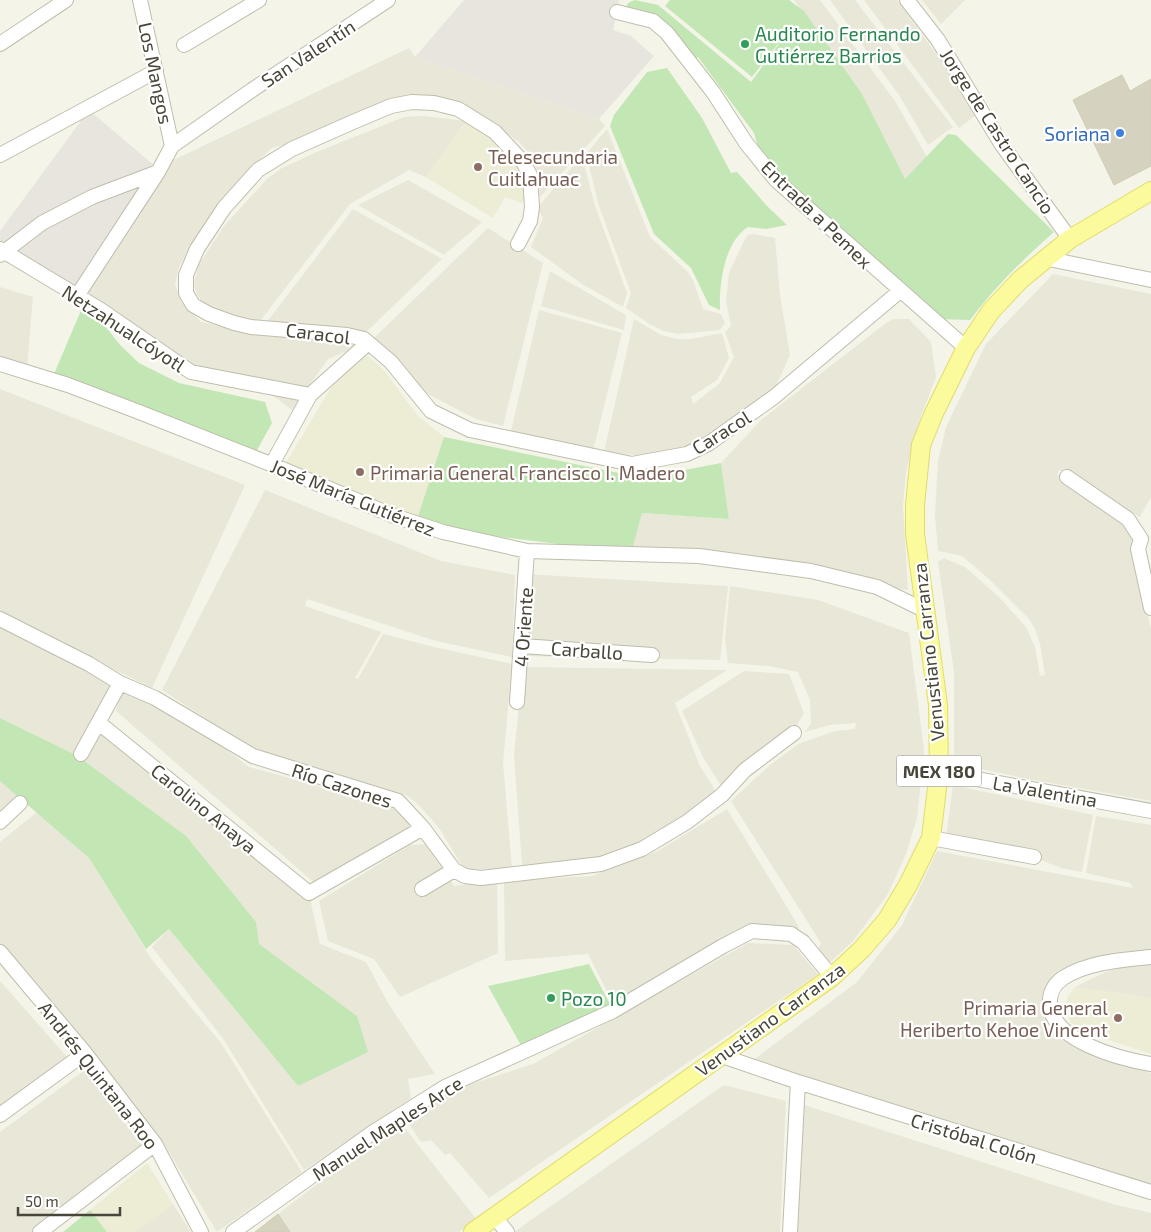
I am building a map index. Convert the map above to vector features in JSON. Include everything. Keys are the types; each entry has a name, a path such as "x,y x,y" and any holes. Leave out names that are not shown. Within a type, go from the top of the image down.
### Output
{"main road":[{"name":"Venustiano Carranza","path":"473,1232 832,977 862,949 887,920 908,885 931,838 939,772 938,706 915,534 915,505 921,445 949,380 966,348 991,311 1044,258 1070,239 1151,191"}],"street":[{"path":"0,44 66,0"},
{"name":"Los Mangos","path":"140,0 172,146"},
{"path":"184,45 259,0"},
{"name":"San Valentín","path":"172,146 252,90 388,0"},
{"name":"Jorge de Castro Cancio","path":"907,0 938,40 1002,145 1070,239"},
{"name":"Entrada a Pemex","path":"618,12 653,21 667,33 713,92 746,143 776,180 900,292 966,348"},
{"path":"0,155 156,71"},
{"name":"Caracol","path":"518,244 530,221 532,207 530,175 513,149 495,132 458,109 434,102 412,102 391,106 292,149 258,170 224,208 197,249 186,275 186,293 193,305 209,314 251,326 347,335 364,339 391,362 431,410 470,430 632,464 687,454 708,444 774,398 900,292"},
{"path":"77,296 158,172 172,146"},
{"path":"2,252 42,223 92,197 158,172"},
{"name":"Netzahualcóyotl","path":"2,252 101,310 191,372 310,394"},
{"path":"1044,258 1151,280"},
{"path":"272,464 310,394 368,342"},
{"name":"José María Gutiérrez","path":"0,364 68,385 272,464 394,516 443,532 527,551 700,556 811,571 877,587 924,610"},
{"path":"1067,477 1128,519 1146,538 1138,549 1151,608"},
{"name":"4 Oriente","path":"518,702 527,551"},
{"name":"Río Cazones","path":"0,618 89,664 120,683 155,698 253,756 398,801 423,828 454,870"},
{"name":"Carballo","path":"522,646 652,654"},
{"path":"81,754 120,683"},
{"name":"Carolino Anaya","path":"99,723 309,893 423,828"},
{"path":"422,889 454,870 465,876 500,876 601,864 642,849 694,817 722,795 745,770 794,733"},
{"name":"La Valentina","path":"939,772 1151,810"},
{"path":"0,822 20,803"},
{"path":"931,838 1034,857"},
{"name":"Manuel Maples Arce","path":"233,1232 372,1133 445,1087 613,1011 752,931 791,934 803,942 832,977"},
{"name":"Andrés Quintana Roo","path":"0,952 85,1054 155,1144 201,1232"},
{"path":"1151,957 1118,960 1085,968 1062,979 1053,988 1049,998 1050,1011 1056,1025 1071,1036 1094,1048 1151,1064"},
{"path":"0,1115 85,1054"},
{"name":"Cristóbal Colón","path":"722,1056 798,1082 1151,1192"},
{"path":"790,1232 798,1082"},
{"path":"40,1232 155,1144"},
{"path":"495,1217 507,1232"}],"shaded area":[{"path":"464,0 619,0 613,30 631,36 654,56 599,119 415,57"},
{"path":"794,0 820,0 895,101 927,157 905,180 862,94"},
{"path":"830,0 855,0 953,127 928,145 899,95"},
{"path":"864,0 897,0 979,113 959,128"},
{"path":"922,0 965,0 941,24"},
{"path":"409,48 415,57 599,119 605,126 540,197 539,177 535,164 530,154 519,142 478,114 431,96 401,97 297,143 273,147 264,155 250,168 203,225 179,267 175,284 181,302 201,322 260,335 321,338 358,346 328,359 292,410 268,392 185,375 144,350 89,299 92,261 161,166"},
{"path":"89,110 156,167 83,307 0,259 0,231"},
{"path":"423,116 466,121 426,177 409,170 350,204 257,325 205,308 196,292 194,283 199,264 224,226 268,178 282,168 319,151 404,117"},
{"path":"466,121 478,126 519,160 529,182 527,199 521,203 505,197 493,218 426,177"},
{"path":"607,129 650,237 687,271 693,280 703,309 721,314 725,323 720,330 678,334 664,331 651,325 626,308 631,293 599,206 586,154"},
{"path":"582,156 595,206 627,293 623,307 582,284 531,247 543,218 537,208"},
{"path":"408,180 482,222 444,255 358,205"},
{"path":"353,209 442,259 362,336 263,327"},
{"path":"488,228 543,263 503,426 476,419 422,391 374,338"},
{"path":"753,234 775,238 780,295 790,355 775,388 694,448 655,457 604,452 634,319 661,335 677,339 691,339 722,333 729,358 717,380 691,397 693,404 720,383 734,357 725,332 731,326 726,302 729,273 744,241 748,235"},
{"path":"550,271 626,315 624,330 541,306"},
{"path":"1053,274 1151,294 1151,497 1140,517 1059,470 1057,475 1136,526 1139,582 1151,629 1151,801 1028,779 954,763 954,672 938,562 944,558 965,567 999,597 1026,627 1035,647 1040,676 1045,675 1040,644 1029,619 989,579 962,556 938,551 935,515 938,461 946,427 986,344"},
{"path":"0,287 33,297 27,368 0,359"},
{"path":"539,310 622,333 593,451 511,431"},
{"path":"894,319 909,319 931,342 936,377 921,416 906,472 903,506 908,590 631,553 641,513 729,519 721,463 761,420 886,323"},
{"path":"363,352 382,368 418,416 444,437 417,519 284,466 338,376"},
{"path":"0,389 245,485 152,688 10,618 0,611"},
{"path":"265,490 441,561 515,575 512,657 436,641 307,599 305,606 381,632 355,678 358,679 383,634 512,664 503,763 512,869 464,869 439,828 418,804 406,795 257,752 162,690"},
{"path":"525,574 728,586 720,660 522,656"},
{"path":"730,586 818,600 909,633 924,750 917,818 906,854 888,894 853,941 824,968 815,956 821,943 731,801 769,766 798,744 835,731 855,729 856,723 829,725 805,732 811,723 810,700 798,672 769,666 728,663 725,639"},
{"path":"0,627 116,683 76,755 0,718"},
{"path":"523,667 727,670 675,703 699,764 718,795 645,842 591,863 522,865 514,755"},
{"path":"744,671 789,674 804,713 792,734 723,789 703,757 682,711"},
{"path":"123,686 174,710 249,767 395,807 415,830 317,885 116,711"},
{"path":"104,718 310,899 320,944 366,962 388,1003 435,1074 408,1079 411,1098 304,1170 224,1040 152,947 169,929 298,1086 357,1016 258,944 256,922 82,760"},
{"path":"0,781 24,800 0,822"},
{"path":"953,785 1093,815 1082,872 1061,868 1021,852 946,838"},
{"path":"727,809 799,927 796,932 758,929 614,1005 588,954 505,961 504,881 592,876 656,852"},
{"path":"37,812 89,858 152,960 221,1043 302,1172 217,1232 164,1144 99,1060 0,948 0,842"},
{"path":"1096,816 1151,825 1151,950 1100,958 1044,1000 1048,1027 1062,1040 1106,1059 1151,1073 1151,1183 1012,1147 748,1064 857,982 902,925 937,851 1133,888 1130,883 1086,873"},
{"path":"430,844 454,886 497,881 498,953 400,997 374,959 328,941 319,901 410,845"},
{"path":"748,943 793,945 818,974 489,1198 450,1153 445,1155 431,1140 421,1142 403,1115 465,1086 533,1064"},
{"path":"1151,963 1151,998 1075,987 1116,967"},
{"path":"0,981 69,1059 0,1108"},
{"path":"1075,987 1151,998 1151,1054 1081,1031 1071,1023 1065,1007 1068,996"},
{"path":"85,1070 144,1148 38,1232 0,1232 0,1132"},
{"path":"724,1085 786,1101 780,1232 514,1232"},
{"path":"798,1103 1113,1204 1151,1213 1151,1232 794,1232"},
{"path":"401,1123 477,1220 459,1232 290,1232 278,1214"},
{"path":"147,1163 173,1204 135,1232 107,1232 90,1210"},
{"path":"173,1204 191,1232 135,1232"}],"green space":[{"path":"635,0 658,5 751,82 792,26 752,77 665,6 670,0 789,0 804,11 862,94 905,179 948,134 956,135 1054,232 1031,252 989,296 970,320 938,319 762,160 754,133 698,57 689,61 652,22 625,9 628,3"},
{"path":"667,68 702,118 731,173 737,172 787,225 766,229 748,227 740,234 728,253 725,264 722,276 720,310 709,305 691,268 654,234 610,126 614,115 647,72"},
{"path":"82,308 102,322 120,345 139,363 179,383 265,402 272,423 252,459 54,374"},
{"path":"444,437 643,478 721,463 729,519 642,513 631,553 445,530 417,519"},
{"path":"0,718 76,755 186,836 256,922 259,944 357,1016 368,1052 298,1086 169,929 146,949 89,858 0,781"},
{"name":"Pozo 10","path":"589,964 613,1010 523,1049 488,986"},
{"path":"90,1210 107,1232 63,1232"}],"building":[{"name":"Soriana","path":"1122,75 1130,91 1151,79 1151,166 1114,185 1073,100"},
{"path":"278,1214 290,1232 255,1232"}],"place":[{"name":"Auditorio Fernando Gutiérrez Barrios","path":"745,44"},
{"name":"Soriana","path":"1120,133"},
{"name":"Telesecundaria Cuitlahuac","path":"478,167"},
{"name":"Primaria General Francisco I. Madero","path":"360,472"},
{"name":"Pozo 10","path":"551,998"},
{"name":"Primaria General Heriberto Kehoe Vincent","path":"1118,1018"}]}
